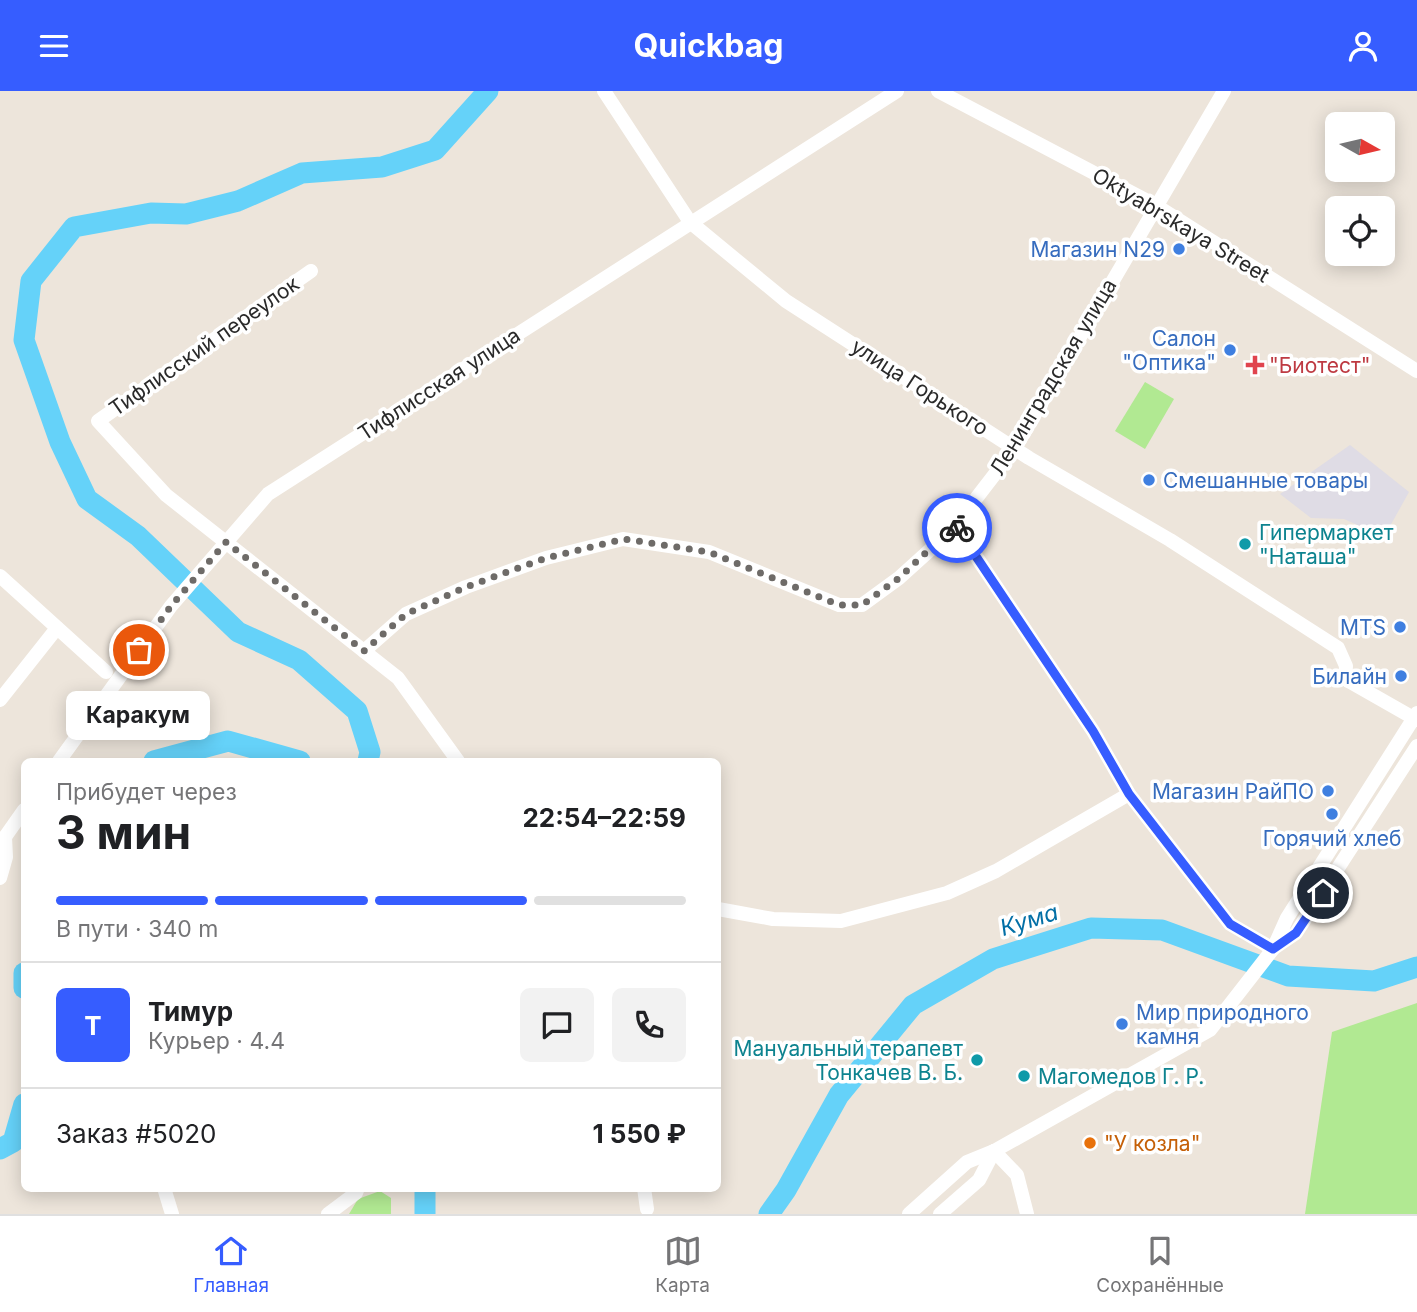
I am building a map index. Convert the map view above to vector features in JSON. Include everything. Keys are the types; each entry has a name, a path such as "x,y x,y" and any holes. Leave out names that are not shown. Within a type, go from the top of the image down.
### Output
{"street":[{"name":"улица Горького","path":"604,91 690,222 786,301 1015,448 1170,540 1338,648 1346,666 1345,679 1416,717"},
{"name":"Тифлисская улица","path":"61,758 171,606 268,494 897,91"},
{"name":"Oktyabrskaya Street","path":"938,91 1155,205 1417,371"},
{"name":"Ленинградская улица","path":"364,651 406,614 466,587 546,558 624,539 709,552 839,605 862,605 899,578 955,525 1015,448 1224,91"},
{"name":"Тифлисский переулок","path":"226,542 166,495 98,421 311,271"},
{"path":"955,525 1093,731 1129,794 1230,924 1273,949"},
{"path":"226,542 398,678 456,758"},
{"path":"0,576 106,672"},
{"path":"0,701 57,628"},
{"path":"909,1214 967,1162 994,1151 1210,1030 1273,949 1287,918 1416,717"},
{"path":"1273,949 1296,933 1417,746"},
{"path":"721,910 773,919 841,921 947,893 996,871 1129,794"},
{"path":"0,878 6,857 2,835 21,813"},
{"path":"940,1214 979,1180 994,1151"},
{"path":"994,1151 1017,1175 1027,1214"},
{"path":"165,1192 172,1214"},
{"path":"328,1214 356,1192"},
{"path":"645,1192 647,1209"}],"shaded area":[{"path":"1350,445 1409,492 1384,537 1344,519 1311,518 1280,494"}],"green space":[{"path":"1145,382 1174,399 1145,449 1115,431"},
{"path":"1417,1003 1417,1214 1305,1214 1332,1032"},
{"path":"382,1192 391,1198 391,1214 349,1214 358,1199"}],"waterway":[{"path":"369,758 370,752 357,711 299,660 238,632 138,536 87,499 60,442 24,340 31,281 74,227 151,213 186,214 238,201 302,173 382,167 435,150 488,91"},
{"name":"Кума","path":"165,758 228,741 289,758"},
{"name":"Кума","path":"769,1214 786,1190 839,1095 913,1005 993,959 1091,928 1162,930 1288,976 1374,981 1417,967"},
{"name":"Кума","path":"0,1149 13,1142 21,1114"},
{"name":"Кума","path":"425,1192 425,1214"}],"way so far":[{"path":"139,650 171,606 226,542 364,651 406,614 466,587 546,558 624,539 709,552 839,605 862,605 899,578 955,525 957,528"}],"place":[{"name":"Магазин N29","path":"1179,249"},
{"name":"Салон \"Оптика\"","path":"1230,350"},
{"name":"\"Биотест\"","path":"1255,365"},
{"name":"Смешанные товары","path":"1149,480"},
{"name":"Гипермаркет \"Наташа\"","path":"1245,544"},
{"name":"MTS","path":"1400,627"},
{"name":"Каракум","path":"139,650"},
{"name":"Билайн","path":"1401,676"},
{"name":"Магазин РайПО","path":"1328,791"},
{"name":"Горячий хлеб","path":"1332,814"},
{"name":"Мир природного камня","path":"1122,1024"},
{"name":"Мануальный терапевт Тонкачев В. Б.","path":"977,1060"},
{"name":"Магомедов Г. Р.","path":"1024,1076"},
{"name":"\"У козла\"","path":"1090,1143"}],"route":[{"path":"957,528 1093,731 1129,794 1230,924 1273,949 1296,933 1323,893"}]}
